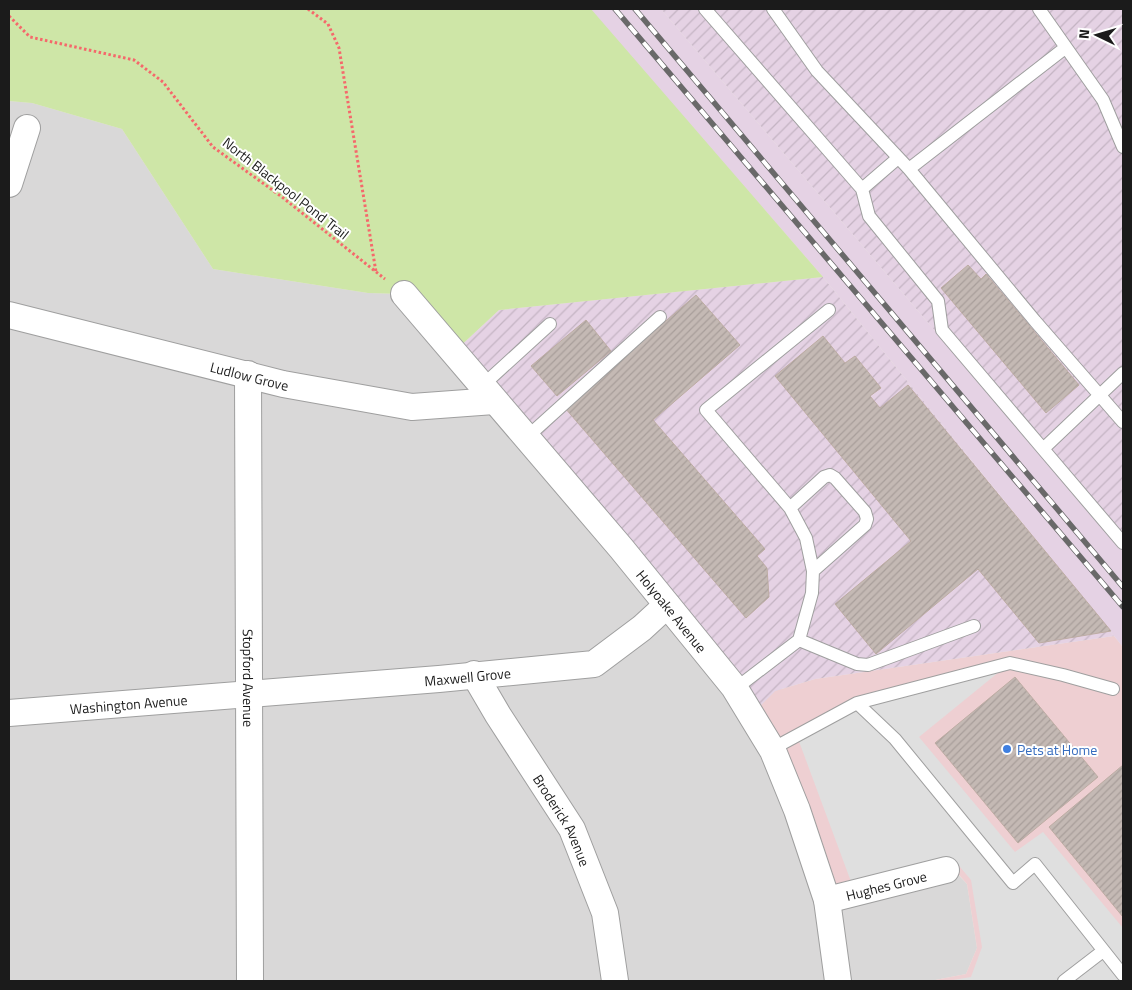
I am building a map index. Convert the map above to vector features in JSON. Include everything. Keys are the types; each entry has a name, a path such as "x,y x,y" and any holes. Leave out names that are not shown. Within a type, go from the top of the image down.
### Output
{"street":[{"path":"9,184 27,127"},
{"name":"Holyoake Avenue","path":"404,294 621,548 735,689 772,749 797,810 827,900 838,981"},
{"name":"Ludlow Grove","path":"9,315 283,384 412,407 488,394"},
{"name":"Stopford Avenue","path":"248,374 250,981"},
{"name":"Maxwell Grove","path":"248,693 594,664 642,628 667,606"},
{"name":"Broderick Avenue","path":"474,674 498,715 572,829 605,913 614,981"},
{"name":"Washington Avenue","path":"9,713 248,693"},
{"name":"Hughes Grove","path":"827,900 946,870"}],"lane":[{"path":"705,9 862,189 869,216 938,301 942,330 1123,543"},
{"path":"773,9 817,71 909,169 1035,321 1123,422"},
{"path":"1039,9 1102,100 1123,146"},
{"path":"909,169 1065,48"},
{"path":"862,189 898,158"},
{"path":"735,689 799,640 812,593 812,571 806,538 790,508 706,410 829,310"},
{"path":"526,438 660,317"},
{"path":"488,394 550,324"},
{"path":"1043,449 1123,373"},
{"path":"790,508 824,477 830,475 835,478 865,512 867,519 865,525 812,571"},
{"path":"799,640 857,664 868,665 974,626"},
{"path":"772,749 857,703 1010,663 1113,689"},
{"path":"857,703 895,739 1013,883 1035,864 1123,975"},
{"path":"1064,981 1103,950"}],"path":[{"path":"308,9 328,24 339,48 376,272"},
{"name":"North Blackpool Pond Trail","path":"9,16 30,38 134,60 163,82 213,147 282,197 404,294"}],"shaded area":[{"path":"590,9 661,9 1123,552 1123,647 823,277"},
{"path":"661,9 1123,9 1123,552"},
{"path":"9,101 32,103 122,129 213,269 368,293 404,294 967,884 977,948 966,974 930,981 9,981"},
{"path":"823,277 1114,636 815,679 775,691 751,715 454,352 499,310"},
{"path":"1114,636 1123,647 1123,981 930,981 966,974 977,948 967,884 953,868 827,900 751,715 775,691 815,679"},
{"path":"1010,663 919,737 1015,852 1043,832 1123,928 1123,981 947,981 971,977 982,947 971,880 955,861 853,887 797,736 857,703"}],"green space":[{"path":"9,9 591,9 823,277 499,310 454,352 404,294 368,293 213,269 122,129 32,103 9,101"}],"building":[{"path":"968,265 981,279 986,274 1079,385 1046,413 941,288"},
{"path":"696,295 740,345 653,420 765,549 757,556 767,568 769,597 746,618 565,408"},
{"path":"586,320 611,351 557,396 531,366"},
{"path":"823,336 845,363 855,356 881,388 870,396 880,408 908,385 1111,631 1039,643 978,569 876,654 835,604 911,541 775,376"},
{"path":"1015,677 1098,777 1018,843 935,743"},
{"path":"1123,765 1123,917 1049,827"}],"railway":[{"path":"615,9 1123,607"},
{"path":"635,9 1123,587"}],"place":[{"name":"Pets at Home","path":"1007,749"}]}
